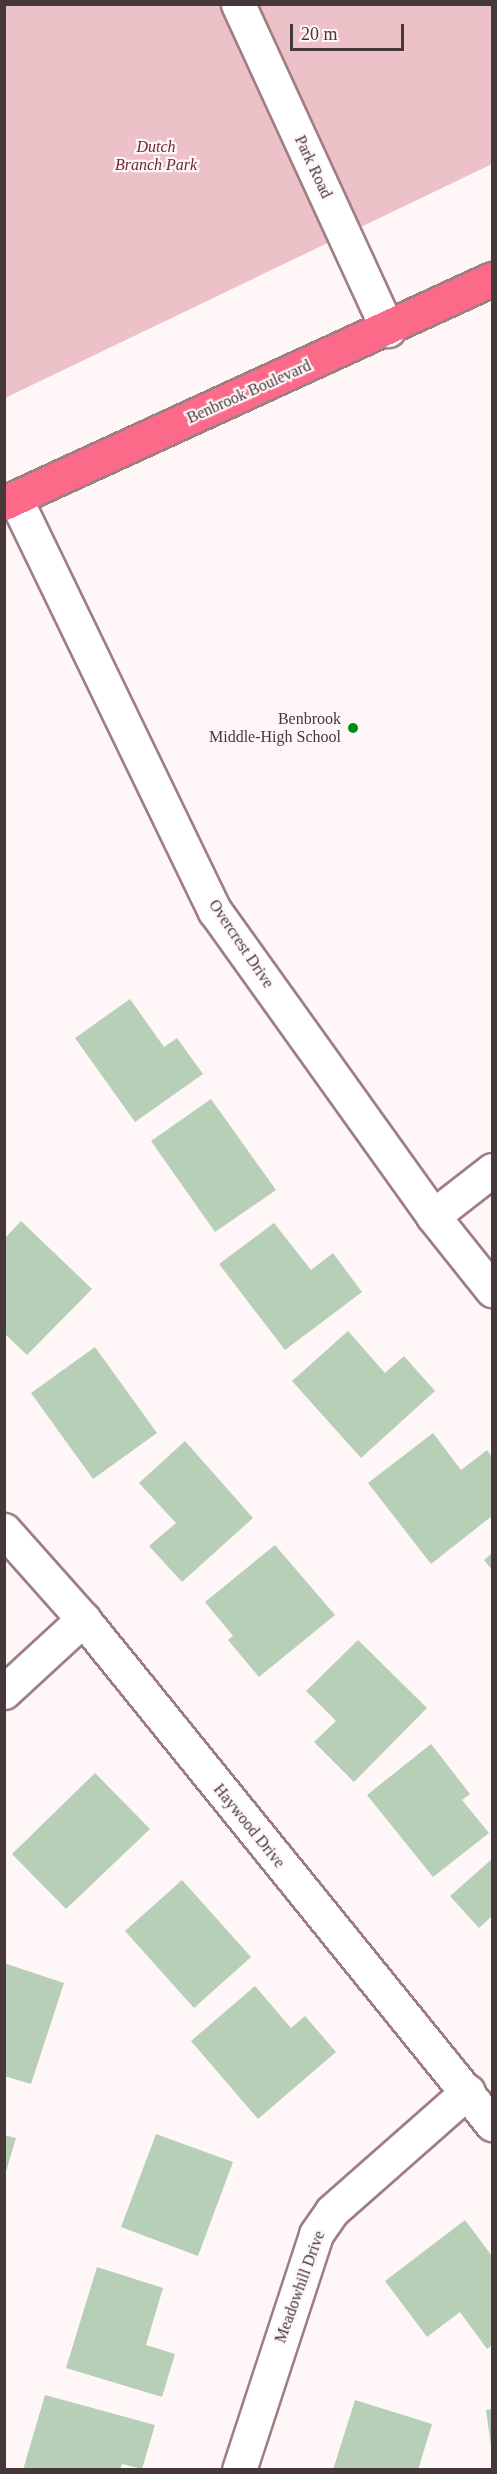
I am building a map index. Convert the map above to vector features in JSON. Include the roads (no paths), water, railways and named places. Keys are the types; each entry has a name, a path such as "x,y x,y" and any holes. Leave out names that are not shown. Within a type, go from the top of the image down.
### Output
{"highway":[{"name":"Benbrook Boulevard","path":"10,500 388,330 492,279"}],"street":[{"name":"Park Road","path":"238,4 388,330"},
{"name":"Overcrest Drive","path":"10,500 215,911 433,1216 492,1290"},
{"path":"433,1216 492,1170"},
{"name":"Haywood Drive","path":"4,1530 83,1619 358,1962 468,2091 492,2124"},
{"path":"4,1692 83,1619"},
{"name":"Meadowhill Drive","path":"239,2469 316,2234 332,2211 468,2091"}],"place":[{"name":"Benbrook Middle-High School","path":"353,728"}],"park label":[{"name":"Dutch Branch Park","path":"156,156"}]}
